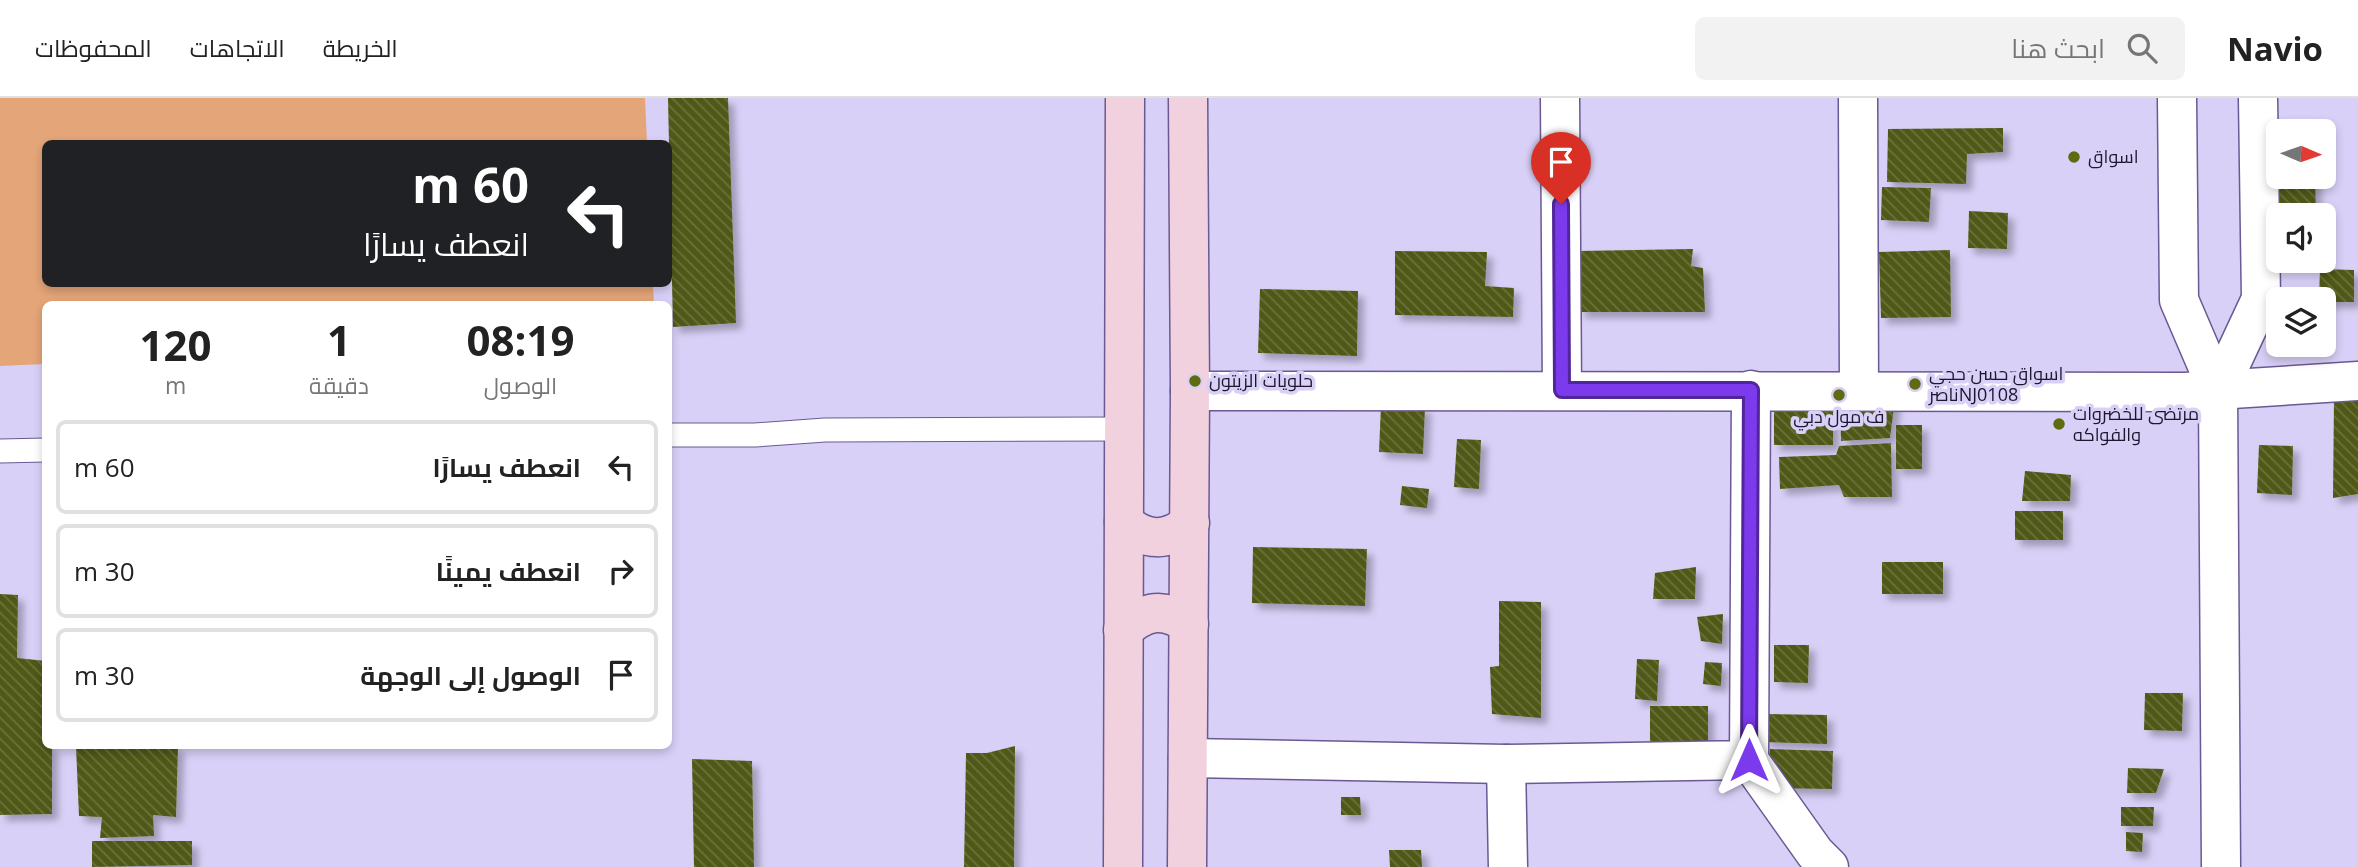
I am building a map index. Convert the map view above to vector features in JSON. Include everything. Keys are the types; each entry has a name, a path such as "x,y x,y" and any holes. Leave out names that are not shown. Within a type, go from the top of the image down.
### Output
{"street":[{"path":"1123,867 1125,98"},
{"path":"1187,867 1190,523 1188,98"},
{"path":"1560,98 1562,390"},
{"path":"1858,98 1859,391"},
{"path":"2178,98 2179,300 2218,391 2221,867"},
{"path":"2218,391 2261,299 2258,98"},
{"path":"1190,391 2218,391 2358,381"},
{"path":"1751,390 1749,760 1815,853 1829,867"},
{"path":"1124,522 1144,536 1157,538 1169,536 1190,523"},
{"path":"1123,630 1134,620 1147,614 1163,612 1177,616 1189,624"},
{"path":"1188,758 1506,764 1749,760"},
{"path":"1506,764 1508,867"}],"lane":[{"path":"672,435 755,435 825,430 1124,429"},
{"path":"0,451 42,450"}],"shaded area":[{"path":"0,98 645,98 647,140 42,140 42,287 653,287 654,301 42,301 42,364 0,366"}],"building":[{"path":"668,98 728,98 736,323 673,327 672,140 669,140"},
{"path":"2003,128 2003,152 1967,154 1966,184 1887,182 1888,129"},
{"path":"1882,187 1931,188 1929,222 1881,220"},
{"path":"2277,189 2315,189 2316,203 2278,203"},
{"path":"1969,211 2008,213 2007,249 1968,248"},
{"path":"1693,249 1691,266 1703,268 1705,312 1579,312 1579,251"},
{"path":"1950,250 1951,317 1881,318 1879,252"},
{"path":"1395,251 1487,252 1485,286 1514,288 1513,317 1395,315"},
{"path":"2336,269 2354,270 2354,302 2336,302 2336,287 2319,287 2320,273 2336,273"},
{"path":"1260,289 1358,291 1357,356 1258,353"},
{"path":"2358,396 2358,494 2333,498 2334,398"},
{"path":"1774,398 1833,398 1833,445 1774,445"},
{"path":"1840,398 1895,399 1890,438 1841,441"},
{"path":"1381,405 1425,407 1423,454 1379,452"},
{"path":"1896,425 1922,425 1922,469 1896,469"},
{"path":"1457,439 1481,440 1479,489 1454,487"},
{"path":"1891,443 1892,497 1844,497 1839,485 1780,489 1779,457 1836,455 1839,446"},
{"path":"2259,445 2293,446 2292,495 2257,493"},
{"path":"2025,471 2071,475 2070,501 2022,501"},
{"path":"1402,486 1429,489 1427,508 1400,505"},
{"path":"2015,511 2063,511 2063,540 2015,540"},
{"path":"1253,547 1367,549 1365,606 1252,603"},
{"path":"1882,562 1943,562 1943,594 1882,594"},
{"path":"1696,567 1695,599 1653,599 1655,573"},
{"path":"0,594 18,595 17,658 42,661 42,749 52,749 52,814 0,815"},
{"path":"1499,601 1541,602 1541,718 1492,714 1490,667 1499,666"},
{"path":"1723,614 1722,644 1701,641 1697,617"},
{"path":"1774,645 1809,645 1808,683 1774,682"},
{"path":"1637,659 1659,660 1657,701 1635,699"},
{"path":"1705,662 1722,663 1721,686 1703,684"},
{"path":"2145,693 2183,693 2182,731 2144,730"},
{"path":"1650,706 1708,706 1708,743 1678,748 1678,742 1650,742"},
{"path":"1765,714 1827,715 1827,744 1764,742"},
{"path":"1015,746 1014,867 964,867 966,753 987,753"},
{"path":"76,749 178,749 176,817 153,815 154,836 100,838 102,817 79,816"},
{"path":"1770,749 1833,751 1832,789 1769,788"},
{"path":"692,759 752,761 754,867 694,867"},
{"path":"2128,768 2164,769 2156,793 2127,793"},
{"path":"1341,797 1360,797 1361,815 1341,815"},
{"path":"2121,807 2154,807 2153,826 2121,826"},
{"path":"2126,832 2143,833 2142,852 2126,851"},
{"path":"92,841 192,841 192,865 92,867"},
{"path":"1389,850 1421,850 1422,867 1390,867"}],"place":[{"name":"اسواق","path":"2074,157"},
{"name":"حلويات الزيتون","path":"1195,381"},
{"name":"اسواق حسن حجي ناصرNJ0108","path":"1915,384"},
{"name":"ف مول دبي","path":"1839,395"},
{"name":"مرتضى للخضروات والفواكه","path":"2059,424"}],"route":[{"path":"1561,204 1562,390 1751,390 1749,760"}]}
